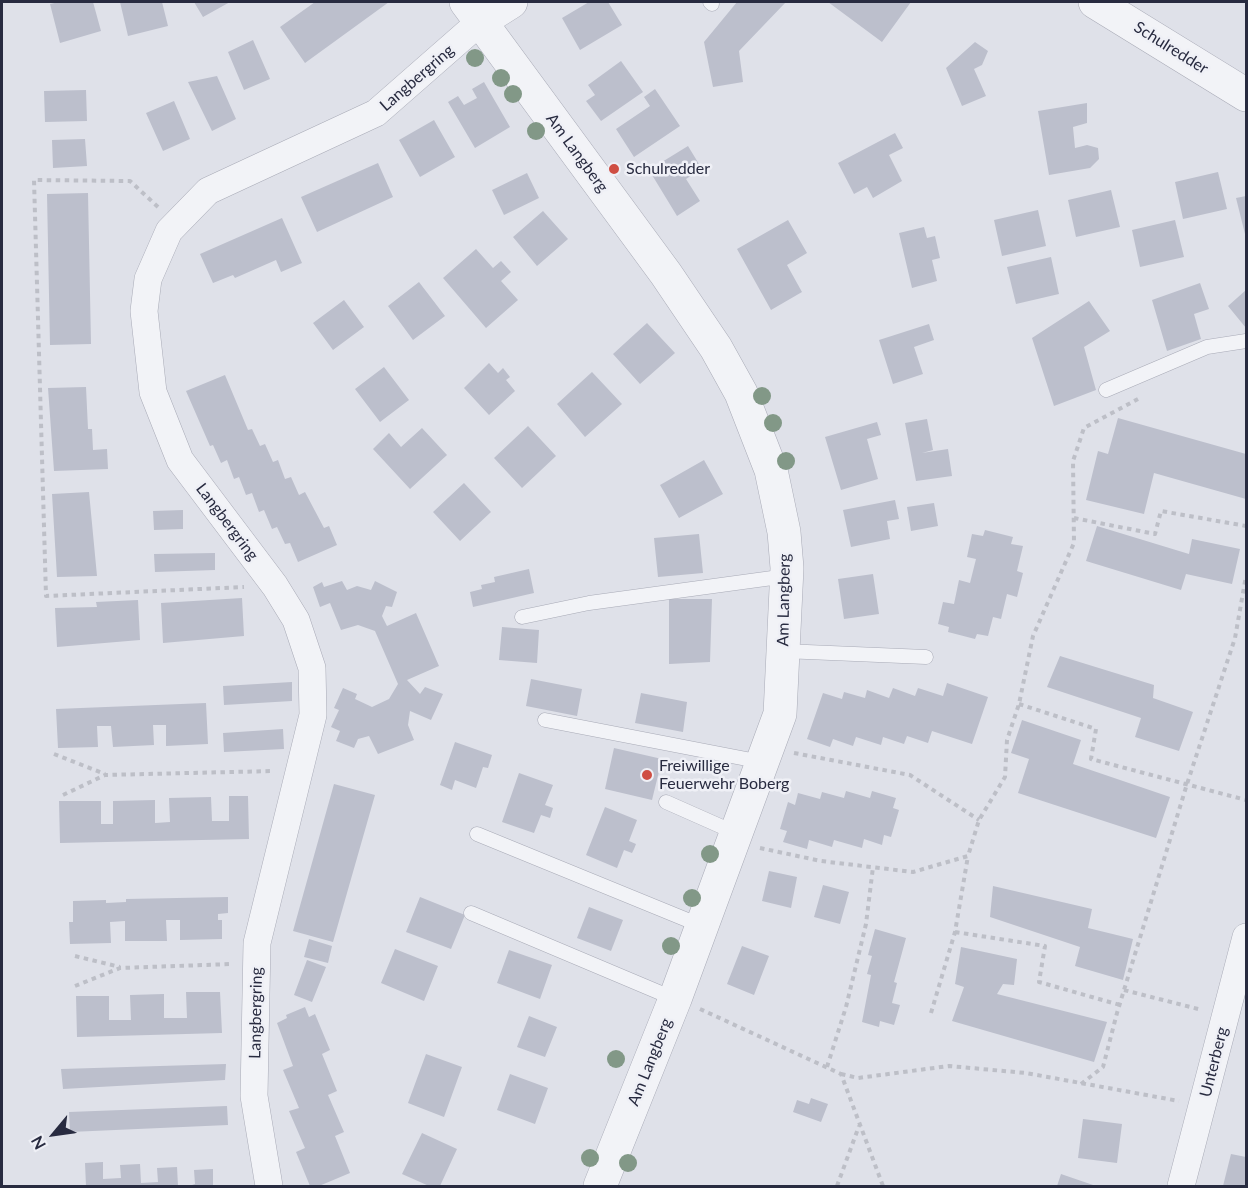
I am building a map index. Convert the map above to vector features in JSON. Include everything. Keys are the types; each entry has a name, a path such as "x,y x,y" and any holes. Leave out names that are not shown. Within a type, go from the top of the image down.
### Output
{"street":[{"path":"473,11 511,2"},
{"name":"Schulredder","path":"1095,2 1246,95"},
{"name":"Langbergring","path":"269,1186 254,1096 257,943 313,715 312,668 296,620 275,586 180,460 153,392 144,310 148,279 170,231 208,191 376,113 473,11"},
{"name":"Am Langberg","path":"473,11 666,274 716,348 741,393 771,470 783,532 787,576 780,714 675,999 600,1186"},
{"name":"Unterberg","path":"1181,1186 1246,938"}],"lane":[{"path":"1106,390 1207,347 1246,341"},
{"path":"522,617 589,603 787,576"},
{"path":"783,651 926,657"},
{"path":"545,720 765,755"},
{"path":"666,802 734,837"},
{"path":"477,834 702,926"},
{"path":"471,913 675,999"}],"path":[{"path":"176,224 130,181 34,180 46,596 275,586"},
{"path":"931,1013 955,932 968,856 979,820 1005,777 1007,740 1019,704 1033,636 1074,543 1073,461 1084,428 1138,399"},
{"path":"1074,518 1155,534 1161,511 1246,526"},
{"path":"1081,1084 1103,1067 1187,784 1235,638 1246,576"},
{"path":"1019,704 1096,729 1091,759 1246,800"},
{"path":"54,754 105,775 298,771"},
{"path":"765,755 910,775 979,820"},
{"path":"63,795 105,775"},
{"path":"734,837 820,861 913,872 968,856"},
{"path":"827,1067 846,1007 866,924 873,867"},
{"path":"955,932 1045,946 1039,982 1120,1005"},
{"path":"75,956 120,968 257,963"},
{"path":"75,986 120,968"},
{"path":"1125,990 1226,1016"},
{"path":"715,1014 841,1074 858,1078 949,1066 1026,1073 1180,1101"},
{"path":"841,1074 883,1186"},
{"path":"837,1186 859,1126"}],"building":[{"path":"93,2 101,31 60,43 50,4"},
{"path":"120,2 162,2 168,26 128,36"},
{"path":"194,2 230,2 203,17"},
{"path":"315,2 389,2 305,63 280,27"},
{"path":"589,2 608,2 622,25 580,50 562,18"},
{"path":"737,2 786,2 739,51 743,82 713,87 704,42"},
{"path":"828,2 911,2 882,42"},
{"path":"253,40 270,79 244,90 228,52"},
{"path":"975,42 988,51 982,65 974,69 986,96 962,106 946,68"},
{"path":"621,61 643,92 601,121 586,101 595,95 588,85"},
{"path":"217,76 236,119 212,131 188,82"},
{"path":"484,82 510,127 475,148 448,102 458,96 464,105 477,98 472,89"},
{"path":"655,89 680,126 634,157 616,129 650,106 644,97"},
{"path":"86,90 87,121 45,122 44,91"},
{"path":"174,101 190,139 163,151 146,113"},
{"path":"1087,103 1087,123 1073,127 1075,148 1087,145 1098,148 1099,159 1090,168 1049,175 1038,111"},
{"path":"434,120 455,157 420,177 399,140"},
{"path":"895,133 903,148 889,155 902,181 873,198 867,187 854,194 838,163"},
{"path":"85,139 87,166 53,168 52,140"},
{"path":"688,146 702,169 686,179 700,201 677,216 649,170"},
{"path":"378,163 393,197 317,232 301,197"},
{"path":"1218,172 1227,209 1183,219 1175,182"},
{"path":"527,173 539,198 504,215 492,190"},
{"path":"1111,190 1120,227 1076,237 1068,200"},
{"path":"88,193 91,344 50,345 47,194"},
{"path":"1246,196 1246,238 1236,198"},
{"path":"1038,210 1046,246 1002,256 994,220"},
{"path":"543,211 568,239 537,266 513,237"},
{"path":"282,218 302,263 281,272 276,260 235,278 233,275 213,283 200,254"},
{"path":"788,220 807,253 787,265 802,292 771,310 737,249"},
{"path":"1175,220 1184,257 1140,267 1132,230"},
{"path":"924,227 927,238 935,236 940,258 932,260 937,281 912,288 899,233"},
{"path":"476,249 493,268 501,261 511,272 501,281 518,300 486,328 443,278"},
{"path":"1051,257 1059,294 1016,304 1007,267"},
{"path":"419,282 445,316 413,340 388,306"},
{"path":"1200,283 1209,309 1194,314 1201,339 1167,351 1152,300"},
{"path":"1246,290 1246,328 1228,306"},
{"path":"344,300 364,327 333,350 313,323"},
{"path":"1089,301 1110,331 1084,347 1096,390 1054,406 1032,338"},
{"path":"647,323 675,353 640,384 613,354"},
{"path":"929,324 934,340 914,347 923,374 893,384 879,340"},
{"path":"489,363 498,373 503,368 510,377 506,380 515,391 489,415 464,388"},
{"path":"384,367 409,400 380,422 355,389"},
{"path":"592,372 622,404 585,437 557,404"},
{"path":"225,375 248,430 252,429 260,446 265,444 273,462 278,460 285,479 291,477 299,495 305,492 324,528 329,526 337,545 298,562 290,543 285,544 277,527 272,529 264,510 259,512 252,493 246,495 239,477 234,479 227,460 221,463 213,445 210,446 186,391"},
{"path":"86,387 88,429 92,429 93,450 107,449 108,469 54,471 48,388"},
{"path":"1118,418 1246,454 1246,499 1154,473 1144,514 1086,500 1098,451 1108,454"},
{"path":"927,419 933,450 922,453 948,449 952,476 916,481 905,423"},
{"path":"877,422 881,435 867,439 878,479 841,490 825,437"},
{"path":"528,426 556,456 522,488 494,458"},
{"path":"422,428 447,455 410,489 373,449 389,433 401,447"},
{"path":"704,460 723,494 679,518 660,485"},
{"path":"464,483 491,512 460,541 433,512"},
{"path":"89,492 97,576 57,577 52,494"},
{"path":"895,500 899,519 887,521 890,539 851,547 843,510"},
{"path":"934,503 938,526 911,531 907,507"},
{"path":"183,510 183,529 154,530 153,511"},
{"path":"1097,526 1189,554 1192,539 1240,549 1232,584 1186,574 1181,590 1086,561"},
{"path":"985,530 1013,537 1011,544 1023,546 1017,571 1023,573 1017,597 1007,594 1001,619 993,617 988,636 977,634 975,639 948,632 949,627 938,624 943,602 954,604 959,580 970,583 976,559 967,557 972,534 983,536"},
{"path":"699,534 703,573 658,577 654,538"},
{"path":"215,553 215,570 155,572 154,554"},
{"path":"529,569 534,593 473,607 470,592 482,589 481,585 495,582 494,577"},
{"path":"873,574 879,614 844,619 838,579"},
{"path":"342,581 347,590 357,586 371,590 375,581 397,592 392,607 386,606 382,616 387,626 416,613 439,666 407,680 420,694 425,687 443,694 431,720 410,711 408,725 414,740 378,754 369,736 358,739 354,748 336,741 340,731 331,727 339,710 334,708 343,688 357,694 355,699 372,707 389,699 398,684 375,631 358,625 341,630 330,603 320,607 313,587 322,582 324,587"},
{"path":"242,598 244,636 163,643 161,603"},
{"path":"669,599 712,599 710,662 669,664"},
{"path":"138,600 140,640 57,647 55,608 97,607 96,602"},
{"path":"502,627 539,630 537,663 499,660"},
{"path":"1060,656 1154,685 1153,698 1193,712 1179,751 1135,737 1141,718 1047,687"},
{"path":"531,679 582,689 577,716 526,706"},
{"path":"292,682 292,701 224,705 223,686"},
{"path":"947,683 988,697 972,744 932,731 928,743 907,736 904,744 883,737 881,745 856,737 853,746 833,739 830,747 807,739 823,693 842,699 844,692 865,698 867,690 889,698 893,688 915,696 918,688 943,696"},
{"path":"641,693 687,702 683,732 635,723"},
{"path":"206,703 208,744 166,746 166,725 153,725 154,745 113,747 111,726 97,726 98,747 58,748 56,709"},
{"path":"1022,720 1081,740 1073,764 1170,797 1156,838 1018,793 1029,759 1011,753"},
{"path":"283,729 284,749 224,752 223,733"},
{"path":"455,742 492,755 488,768 483,767 476,788 455,780 452,790 440,785"},
{"path":"614,748 662,759 652,800 605,789"},
{"path":"519,773 553,785 545,805 553,808 550,818 541,815 534,833 502,822"},
{"path":"334,784 375,795 333,942 293,931"},
{"path":"846,791 870,798 872,791 896,798 893,808 899,810 891,837 884,835 882,845 864,839 862,848 834,840 832,847 809,840 807,849 783,842 787,831 780,829 788,802 795,805 798,793 820,799 822,792 844,798"},
{"path":"229,796 248,796 249,839 60,843 59,801 101,801 101,824 113,824 113,801 155,800 155,823 170,822 169,798 211,797 212,821 229,821"},
{"path":"605,807 637,820 629,841 636,844 634,849 632,853 624,850 617,868 586,855"},
{"path":"769,871 797,877 791,908 762,901"},
{"path":"823,885 849,892 840,924 814,917"},
{"path":"993,886 1092,909 1088,928 1133,939 1123,980 1075,966 1080,947 990,917"},
{"path":"228,897 228,913 218,914 218,920 222,920 222,939 180,940 180,920 166,920 167,941 125,941 125,921 110,922 111,943 70,944 69,922 73,922 73,901 106,900 106,903 126,902 126,899"},
{"path":"420,897 465,915 451,949 406,932"},
{"path":"589,907 623,920 611,951 577,938"},
{"path":"875,929 906,938 894,982 897,983 892,1003 900,1005 894,1025 880,1021 879,1027 862,1022 871,975 867,974 872,956 868,955"},
{"path":"309,939 332,946 328,963 304,957"},
{"path":"742,946 769,956 754,995 727,984"},
{"path":"961,947 1017,959 1014,985 1003,984 997,994 1107,1022 1094,1062 952,1021 964,987 955,984"},
{"path":"395,949 438,966 424,1001 381,983"},
{"path":"509,950 552,965 540,999 497,983"},
{"path":"307,960 326,967 312,1002 294,995"},
{"path":"186,992 220,992 222,1033 77,1037 76,996 109,996 109,1020 131,1020 130,995 164,994 164,1018 187,1018"},
{"path":"305,1007 309,1017 315,1014 330,1050 322,1054 337,1091 328,1095 344,1132 335,1136 350,1173 319,1186 310,1186 296,1152 305,1148 289,1111 299,1108 283,1070 293,1066 277,1023 287,1018 286,1015"},
{"path":"529,1016 557,1027 545,1057 517,1047"},
{"path":"426,1054 462,1067 444,1117 408,1103"},
{"path":"226,1064 225,1080 63,1089 61,1069"},
{"path":"510,1074 548,1088 535,1124 497,1110"},
{"path":"811,1098 828,1104 821,1122 793,1112 797,1100 809,1104"},
{"path":"227,1106 228,1125 70,1132 69,1112"},
{"path":"1083,1119 1122,1124 1117,1163 1078,1158"},
{"path":"422,1133 457,1149 440,1186 429,1186 402,1174"},
{"path":"1231,1154 1246,1157 1246,1186 1223,1186"},
{"path":"103,1162 103,1179 121,1178 120,1165 140,1164 141,1183 158,1182 157,1168 177,1167 178,1186 86,1186 85,1163"},
{"path":"213,1169 213,1186 189,1186 195,1184 194,1170"},
{"path":"1061,1174 1096,1186 1057,1186"}],"place":[{"name":"Schulredder","path":"614,169"},
{"name":"Freiwillige Feuerwehr Boberg","path":"647,775"}]}
